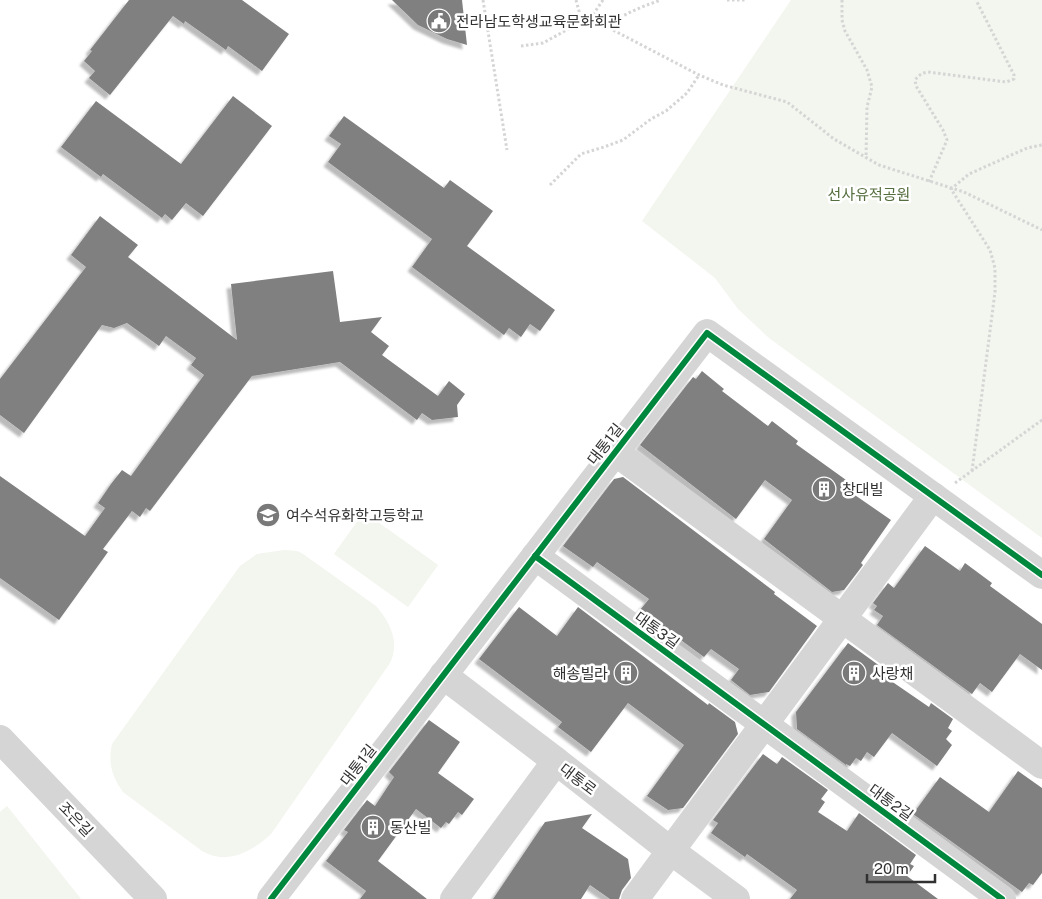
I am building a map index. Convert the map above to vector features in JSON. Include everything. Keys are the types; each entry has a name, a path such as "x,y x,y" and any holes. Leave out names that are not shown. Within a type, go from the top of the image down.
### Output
{"street":[{"name":"대통1길","path":"271,899 707,333 1042,575"},
{"path":"615,452 1042,766"},
{"path":"635,899 933,496"},
{"name":"대통3길","path":"535,556 764,724"},
{"path":"443,676 556,761"},
{"name":"대통2길","path":"764,724 1002,899"},
{"name":"조은길","path":"0,739 153,899"},
{"name":"대통로","path":"454,899 556,761 736,899"}],"path":[{"path":"483,0 506,150"},
{"path":"576,0 582,22"},
{"path":"521,46 543,43 582,22 592,16 603,0"},
{"path":"608,27 636,8 661,0"},
{"path":"727,0 745,0"},
{"path":"842,0 842,20 845,31 867,70 872,88 866,107 866,158"},
{"path":"929,182 946,140 943,130 916,86 918,76 928,72 1006,82 1014,79 1014,75 976,0"},
{"path":"592,16 608,27 699,75 786,102 834,139 888,169 964,192 1042,230"},
{"path":"550,185 581,154 622,140 666,110 687,94 699,75"},
{"path":"951,188 968,174 1027,148 1042,145"},
{"path":"951,188 990,250 995,268 994,300 972,471"},
{"path":"933,496 972,471 1042,420"}],"green space":[{"name":"선사유적공원","path":"791,0 1042,0 1042,538 769,338 738,309 715,278 642,221"},
{"path":"364,512 438,565 408,607 334,554"},
{"path":"284,550 297,551 303,554 376,606 386,619 392,633 394,640 393,655 390,663 271,834 248,851 230,857 221,857 202,851 123,792 112,770 110,757 112,744 240,566 257,554"},
{"path":"7,806 81,899 0,899 0,812"}],"building":[{"path":"129,0 242,0 289,34 262,71 228,46 226,50 185,21 184,24 173,16 110,95 89,78 95,71 84,61 92,51 90,50"},
{"name":"전라남도학생교육문화회관","path":"392,0 462,0 467,45 447,39 418,25"},
{"path":"233,96 272,126 203,216 186,203 172,220 165,214 162,218 103,174 101,177 61,147 96,101 181,164"},
{"path":"344,116 444,188 450,180 493,211 467,246 555,310 540,331 530,324 521,337 509,328 504,335 412,267 432,239 328,162 341,144 329,136"},
{"path":"100,216 138,245 128,257 237,340 231,284 333,271 340,322 382,317 371,332 389,346 382,355 438,396 449,381 465,394 457,405 458,417 432,420 422,413 417,420 340,362 252,376 150,511 146,508 140,517 132,511 103,549 108,552 59,620 0,578 0,476 85,536 105,508 98,503 111,484 122,470 131,476 204,375 191,365 196,358 166,336 159,346 127,323 114,328 102,325 24,433 0,415 0,379 86,267 71,255"},
{"path":"702,371 724,389 722,391 768,426 772,421 798,441 796,444 853,485 849,491 891,520 861,563 863,565 844,590 832,592 764,539 792,500 765,480 736,519 640,445 693,377 696,379"},
{"path":"623,477 817,626 769,692 750,695 731,680 739,669 711,649 704,657 640,610 649,599 597,562 593,567 563,546 614,479"},
{"path":"925,546 960,571 965,563 992,583 990,586 1042,624 1042,670 1020,654 992,692 980,683 972,694 877,625 883,616 874,610 877,606 873,603 888,583 894,588"},
{"path":"519,607 557,636 578,607 708,705 709,703 735,722 738,734 683,808 668,810 647,796 684,745 628,703 591,752 558,727 562,722 479,659"},
{"path":"848,643 884,669 881,674 929,707 931,703 953,719 948,728 952,731 946,739 952,745 937,766 892,733 874,757 867,752 861,761 856,758 850,766 846,765 797,729 796,712"},
{"path":"429,720 460,742 438,773 474,799 462,815 458,812 449,824 446,822 441,828 416,809 378,861 427,899 360,899 366,891 326,861 348,832 344,830 367,800 375,806 394,777 389,772"},
{"path":"763,754 777,764 782,757 828,790 821,799 825,802 818,812 847,831 859,813 916,855 910,864 914,866 907,876 938,899 790,899 797,890 747,854 745,857 711,833 718,823 713,820"},
{"path":"1018,771 1042,788 1042,873 1033,885 1029,883 1022,892 913,814 940,777 989,812"},
{"path":"592,814 582,828 628,859 631,878 622,890 619,899 610,899 590,885 581,899 493,899 545,822"}],"cycle path":[{"path":"271,899 707,333 1042,575"},
{"path":"535,556 1002,899"}],"place":[{"name":"전라남도학생교육문화회관","path":"439,21"},
{"name":"창대빌","path":"824,489"},
{"name":"여수석유화학고등학교","path":"268,515"},
{"name":"해송빌라","path":"626,673"},
{"name":"사랑채","path":"854,673"},
{"name":"동산빌","path":"373,827"}]}
